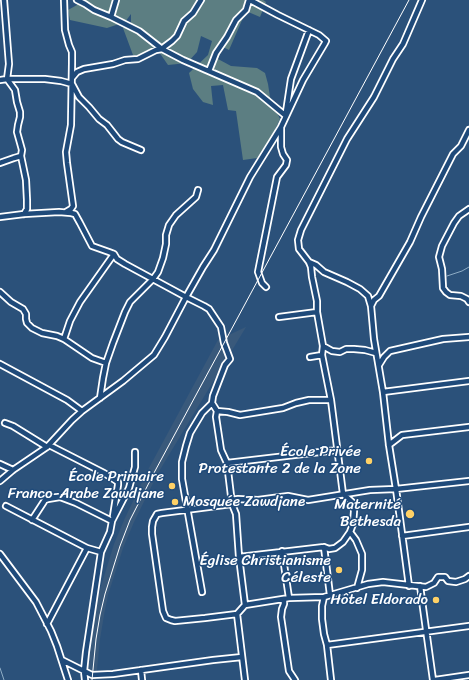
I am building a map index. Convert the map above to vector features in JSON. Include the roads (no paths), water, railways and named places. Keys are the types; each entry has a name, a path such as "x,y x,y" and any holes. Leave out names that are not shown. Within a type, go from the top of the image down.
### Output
{"street":[{"path":"4,0 9,52 8,79 15,90 16,102 20,112 17,132 22,150 21,156 26,180 27,209 24,214"},
{"path":"64,0 66,30 72,52 71,125 66,152 75,214 92,246 114,254 122,262 209,309 221,327 224,343 230,359 225,365 213,396 212,403 202,413 190,432 182,462 182,479 202,592"},
{"path":"77,0 139,32 162,49 183,60 257,92 286,116"},
{"path":"111,17 116,0"},
{"path":"72,78 77,72 84,69 113,64 125,60 138,59 156,50 162,49 177,36 184,21 193,13 201,0"},
{"path":"0,481 13,470 48,446 82,411 123,381 154,355 214,250 250,177 281,127 303,80 326,41 320,35 250,0 246,10 236,20 216,54 209,71"},
{"path":"239,557 324,547 329,549 335,548 343,542 350,532 353,524 354,511 352,502 343,494 330,400 322,356 323,346 317,312 317,301 309,262 299,249 298,240 301,230 346,139 372,101 393,59 403,44 422,0"},
{"path":"286,116 291,79 309,30"},
{"path":"0,80 45,79 72,84 79,97 122,142 141,150"},
{"path":"266,287 262,283 258,272 278,177 286,165 287,160 281,147 281,127"},
{"path":"371,306 374,300 379,296 410,242 453,154 461,146 469,130"},
{"path":"0,163 21,156"},
{"path":"100,398 106,363 125,312 130,302 158,272 163,258 169,225 176,215 196,197 198,190"},
{"path":"66,212 73,206"},
{"path":"469,209 459,216 454,223 442,246 439,257 442,269 443,288 450,295 461,296 469,302"},
{"path":"0,216 66,212 75,214"},
{"path":"64,339 80,302 114,254"},
{"path":"309,262 316,264 324,272 360,289 368,296 371,306 374,339 409,586"},
{"path":"0,292 11,302 23,309 26,314 27,323 32,328 42,333 64,339 92,358 106,363"},
{"path":"279,317 317,312"},
{"path":"378,365 390,351 442,339 469,337"},
{"path":"323,346 332,351 340,352 354,349 376,353"},
{"path":"310,357 322,356"},
{"path":"0,364 67,400 82,411"},
{"path":"382,392 469,381"},
{"path":"217,411 240,415 283,408 309,400 330,400"},
{"path":"212,403 217,411 216,417 221,450 227,463 232,502 236,514 239,557 245,605"},
{"path":"5,423 104,473 118,482 110,532 101,552 84,671 85,680"},
{"path":"389,445 402,435 469,427"},
{"path":"227,463 337,450"},
{"path":"112,519 129,488 135,467 135,452"},
{"path":"0,464 13,470"},
{"path":"469,481 396,489 370,490 308,500 288,496 258,500 238,499 232,502 157,514 153,521 152,527 164,616 171,620 237,614 245,605 287,598 324,597 368,584 383,582 426,587 434,584 438,577 445,577 448,581 456,582 469,576"},
{"path":"32,520 45,500 48,498 60,497 112,519"},
{"path":"6,506 87,548 101,552"},
{"path":"402,536 469,527"},
{"path":"350,532 356,540 362,554 362,570 358,588"},
{"path":"324,547 330,595"},
{"path":"47,624 87,548"},
{"path":"282,551 287,598 282,609 281,617 289,671 295,680"},
{"path":"0,554 36,602 57,646 68,680"},
{"path":"420,586 434,680 469,675"},
{"path":"324,597 322,618 331,680"},
{"path":"237,614 245,680"},
{"path":"327,645 469,626"},
{"path":"62,660 92,675 113,674 242,656"},
{"path":"142,670 142,680"}],"waterway":[{"path":"447,276 469,267"},
{"path":"0,668 4,680"}],"railway":[{"path":"92,680 100,615 120,546 130,520 409,0"}],"place":[{"name":"École Privée Protestante 2 de la Zone","path":"369,461"},
{"name":"École Primaire Franco-Arabe Zawdjane","path":"172,486"},
{"name":"Mosquée Zawdjane","path":"175,502"},
{"name":"Maternité Bethesda","path":"410,514"},
{"name":"Église Christianisme Céleste","path":"339,570"},
{"name":"Hôtel Eldorado","path":"436,600"}]}
